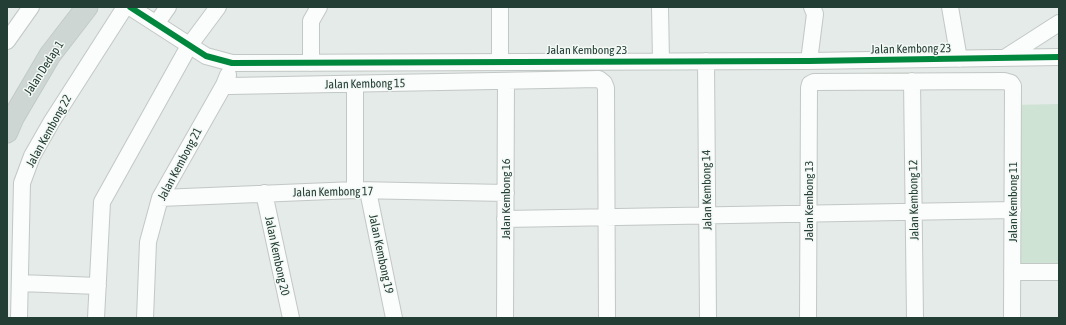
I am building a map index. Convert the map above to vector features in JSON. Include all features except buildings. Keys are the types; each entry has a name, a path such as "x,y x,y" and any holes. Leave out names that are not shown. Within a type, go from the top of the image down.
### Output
{"main road":[{"name":"Jalan Dedap 1","path":"7,132 13,118 50,55 86,7"}],"street":[{"path":"7,41 31,7"},
{"name":"Jalan Kembong 22","path":"19,318 22,183 32,156 52,121 125,7"},
{"name":"Jalan Kembong 23","path":"130,7 206,56 232,63 809,61 1059,57"},
{"path":"156,24 168,7"},
{"path":"96,318 102,202 189,46 218,7"},
{"path":"311,63 311,21 319,7"},
{"path":"500,7 500,62"},
{"path":"660,7 661,61"},
{"path":"809,61 814,14 812,7"},
{"path":"950,7 959,59"},
{"path":"1006,58 1059,23"},
{"name":"Jalan Kembong 14","path":"706,61 708,318"},
{"name":"Jalan Kembong 21","path":"145,318 148,242 160,198 224,85 232,63"},
{"name":"Jalan Kembong 15","path":"224,85 599,80 604,83 606,88 606,217"},
{"name":"Jalan Kembong 16","path":"505,318 506,81"},
{"name":"Jalan Kembong 13","path":"808,318 810,84 814,82 912,81"},
{"name":"Jalan Kembong 11","path":"912,81 1004,81 1011,83 1013,86 1012,318"},
{"name":"Jalan Kembong 12","path":"912,81 915,318"},
{"name":"Jalan Kembong 19","path":"355,84 361,191 394,318"},
{"name":"Jalan Kembong 17","path":"160,198 264,193 361,191 506,193"},
{"name":"Jalan Kembong 20","path":"264,193 291,318"},
{"path":"505,219 1013,210"},
{"path":"606,217 607,318"},
{"path":"1012,272 1059,272"},
{"path":"20,283 98,286"}],"green space":[{"path":"1059,104 1059,272 1012,272 1013,105"}],"cycle path":[{"path":"130,7 206,56 232,63 809,61 1059,57"}]}
